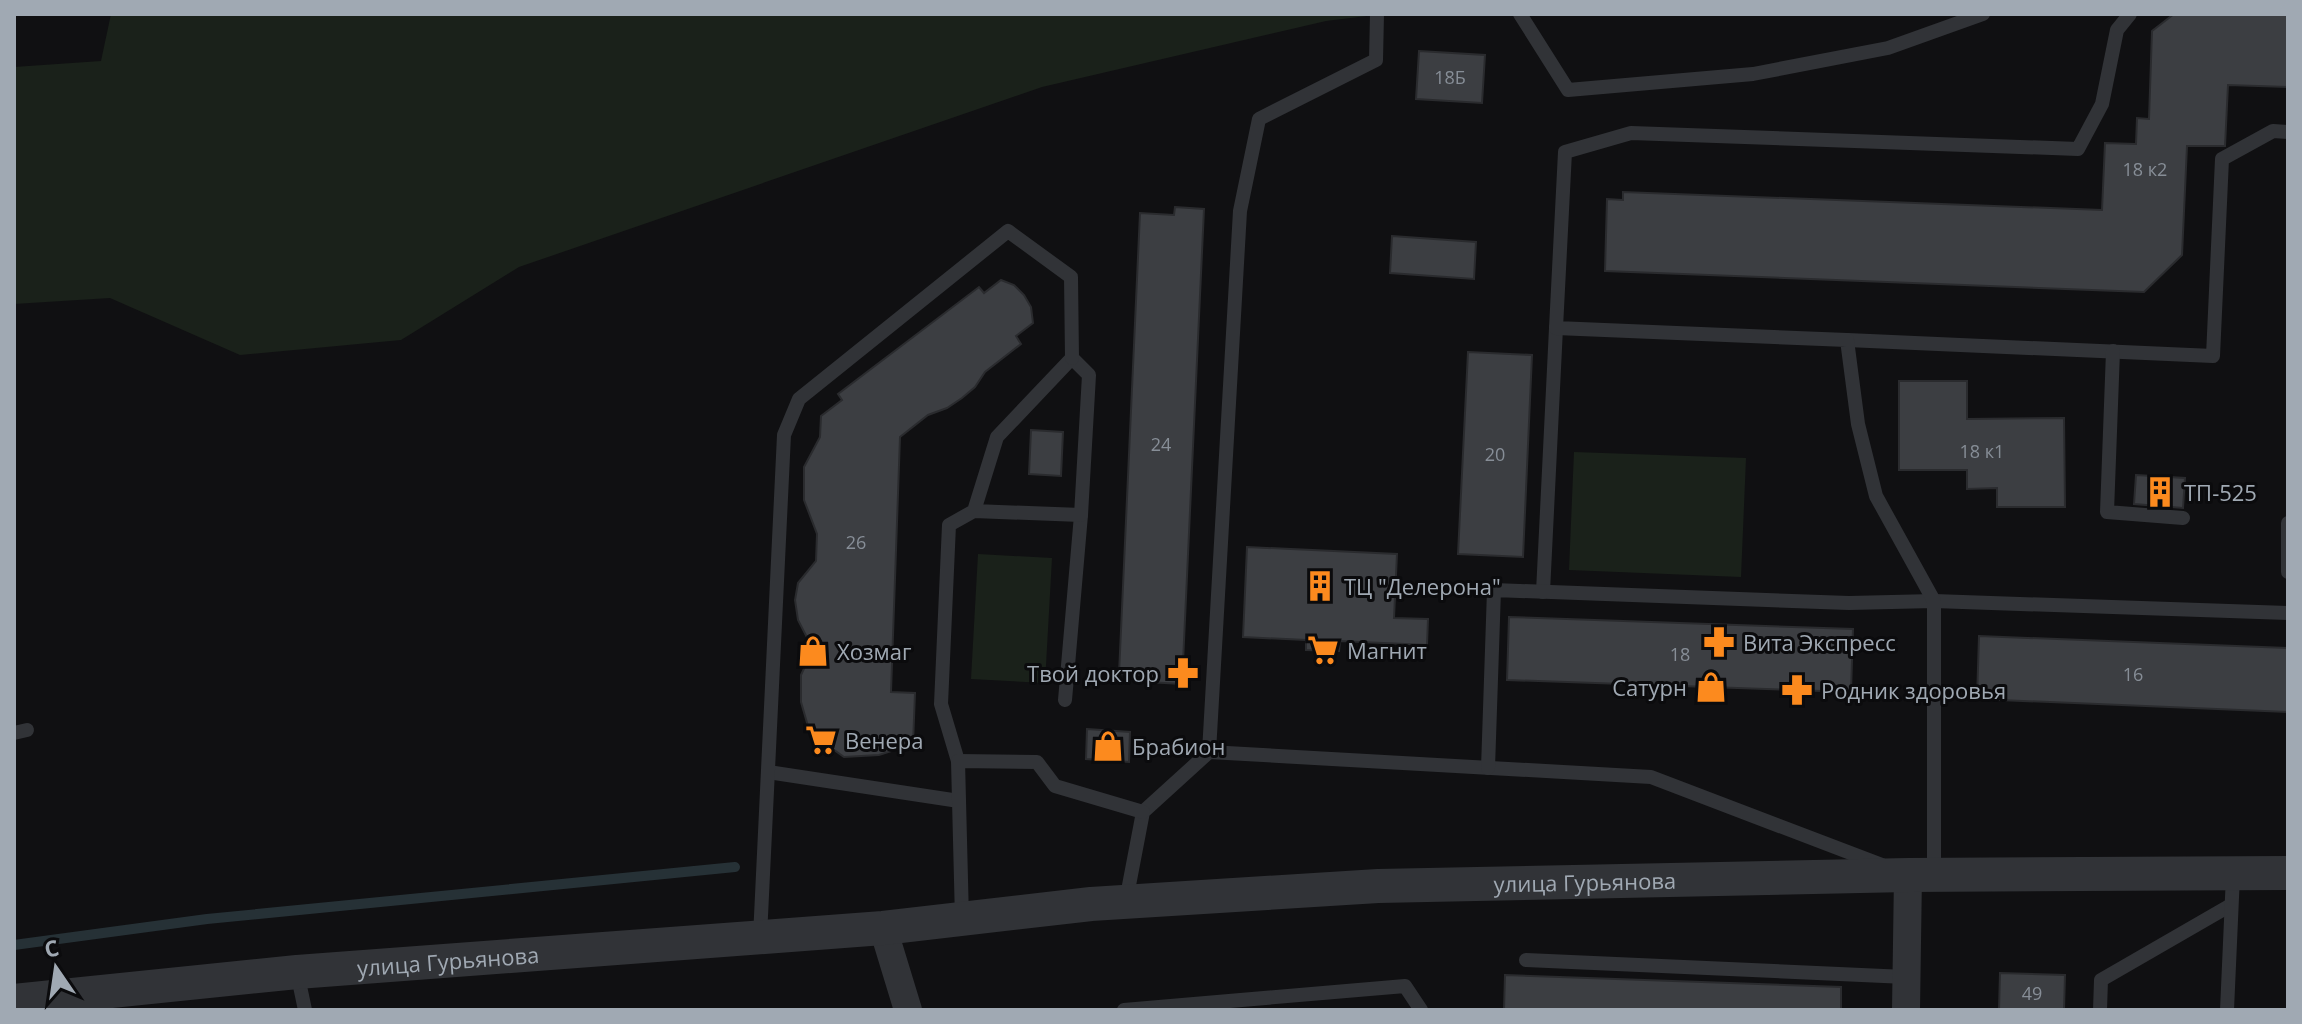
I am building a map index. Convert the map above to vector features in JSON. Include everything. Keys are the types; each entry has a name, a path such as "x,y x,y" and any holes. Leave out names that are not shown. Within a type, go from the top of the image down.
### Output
{"street":[{"name":"улица Гурьянова","path":"14,1001 297,972 883,928 1126,901 1378,886 1921,875 2232,889 2288,873"},
{"path":"1906,1010 1906,977 1921,875"},
{"path":"883,928 908,1010"}],"lane":[{"path":"1126,901 1143,812 1209,752 1240,211 1259,119 1376,60 1377,14"},
{"path":"1520,14 1568,90 1753,74 1888,48 1983,14"},
{"path":"1543,592 1565,152 1631,133 2078,149 2102,104 2117,30 2130,14"},
{"path":"1556,328 2213,356 2222,159 2273,131 2288,132"},
{"path":"760,937 784,435 799,399 1008,231 1071,277 1072,358 997,437 974,511"},
{"path":"1209,752 1651,777 1921,875 1934,601 1876,496 1858,424 1847,340"},
{"path":"2113,351 2107,512 2183,518"},
{"path":"1065,700 1089,375 1072,358"},
{"path":"962,919 958,761 941,704 949,525 974,511 1081,515"},
{"path":"2288,523 2288,572"},
{"path":"1488,768 1494,590 1849,603 1934,601 2288,613"},
{"path":"958,761 1037,762 1055,786 1143,812"},
{"path":"768,772 959,801"},
{"path":"2100,1010 2101,980 2232,889"},
{"path":"2227,1010 2232,889"},
{"path":"1526,960 1906,977"},
{"path":"297,972 305,1010"},
{"path":"1124,1010 1405,986 1421,1010"}],"shaded area":[{"path":"111,14 1383,14 1326,21 1042,87 519,267 401,340 240,355 110,298 14,304 14,67 101,61"},
{"path":"1574,452 1746,458 1741,577 1569,570"},
{"path":"978,554 1052,558 1045,683 971,679"}],"building":[{"path":"2174,14 2288,14 2288,87 2228,85 2225,146 2187,146 2182,255 2144,292 1605,271 1607,199 1623,200 1623,192 2102,210 2105,143 2136,144 2137,118 2149,119 2152,31"},
{"path":"1419,51 1485,55 1482,103 1416,99"},
{"path":"1175,207 1204,209 1182,684 1147,682 1147,675 1119,674 1140,213 1174,215"},
{"path":"1392,236 1476,242 1474,279 1390,273"},
{"path":"1001,280 1014,285 1031,307 1033,323 1016,336 1021,344 985,372 975,387 962,398 928,415 900,437 891,692 915,693 913,744 879,755 844,757 820,740 812,740 801,702 801,675 813,649 798,620 795,600 798,583 816,561 817,534 804,500 804,467 820,437 821,416 842,400 838,394 979,287 984,293"},
{"path":"1468,352 1532,355 1523,557 1458,554"},
{"path":"1899,381 1967,381 1967,419 2064,418 2065,507 1997,507 1997,488 1967,489 1967,470 1899,470"},
{"path":"1031,430 1063,432 1061,476 1029,474"},
{"name":"ТП-525","path":"2136,475 2185,478 2183,508 2134,504"},
{"name":"ТЦ \"Делерона\"","path":"1247,547 1397,554 1394,618 1428,619 1427,645 1340,641 1339,651 1306,650 1306,640 1243,637"},
{"path":"1509,617 1853,629 1851,692 1507,680"},
{"path":"1979,636 2288,648 2288,712 1977,699"},
{"name":"Брабион","path":"1087,729 1130,732 1129,762 1086,759"},
{"path":"2000,973 2065,975 2064,1010 1999,1010"},
{"path":"1505,975 1841,987 1841,1010 1504,1010"}],"waterway":[{"path":"14,945 207,919 735,867"}],"place":[{"name":"ТП-525","path":"2160,492"},
{"name":"ТЦ \"Делерона\"","path":"1320,586"},
{"name":"Вита Экспресс","path":"1719,642"},
{"name":"Магнит","path":"1323,650"},
{"name":"Хозмаг","path":"813,651"},
{"name":"Твой доктор","path":"1183,673"},
{"name":"Сатурн","path":"1711,687"},
{"name":"Родник здоровья","path":"1797,690"},
{"name":"Венера","path":"821,740"},
{"name":"Брабион","path":"1108,746"}]}
